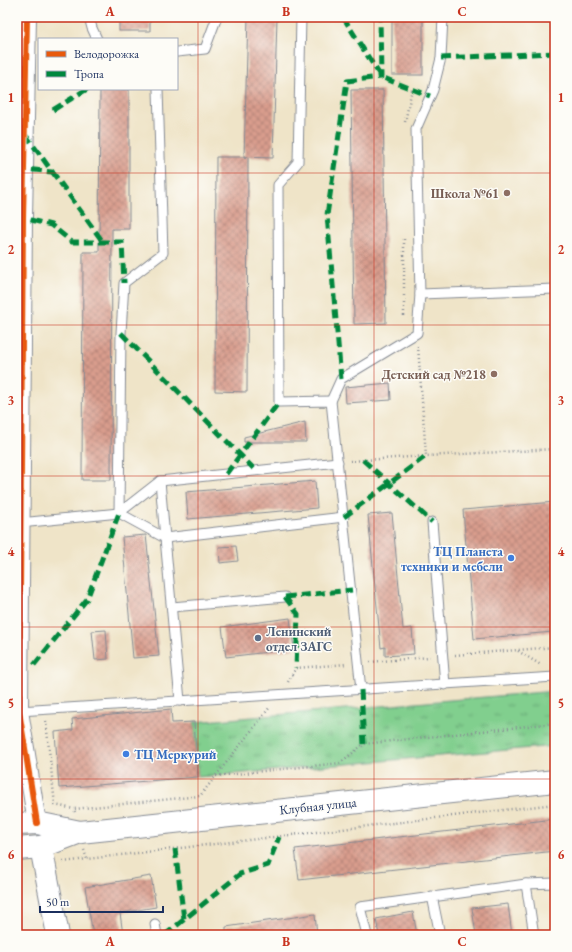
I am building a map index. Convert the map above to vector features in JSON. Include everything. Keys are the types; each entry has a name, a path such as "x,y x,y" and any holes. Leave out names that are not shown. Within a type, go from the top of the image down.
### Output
{"main road":[{"name":"Клубная улица","path":"17,849 41,847 80,832 555,781"},
{"name":"Клубная улица","path":"27,823 80,832"},
{"path":"27,823 41,847 58,935"}],"street":[{"path":"27,17 19,431 20,523 18,649 19,711 27,823"}],"lane":[{"path":"90,17 92,28 97,38"},
{"path":"178,52 205,49 218,17"},
{"path":"301,17 298,162 278,185 279,402 331,401"},
{"path":"361,690 331,401 341,379 417,333 420,294 416,128 433,90 441,58 443,17"},
{"path":"119,513 121,341 124,283 163,254 158,90"},
{"path":"420,294 555,289"},
{"path":"20,523 119,513 160,481 338,462"},
{"path":"160,481 180,702"},
{"path":"119,513 165,538 344,517"},
{"path":"432,522 445,685"},
{"path":"172,607 285,597"},
{"path":"19,711 180,702 281,694 555,677"},
{"path":"367,935 360,907 526,884 555,883"},
{"path":"526,884 534,935"},
{"path":"432,896 440,935"},
{"path":"155,924 157,935"}],"path":[{"path":"404,126 404,119 412,89"},
{"path":"404,229 404,316"},
{"path":"417,333 426,456"},
{"path":"338,462 555,449"},
{"path":"281,694 296,668 555,647"},
{"path":"518,650 542,666"},
{"path":"40,710 46,717 55,805 74,809"},
{"path":"216,776 340,762 364,744 555,723"}],"green space":[{"path":"555,691 555,746 198,777 194,722"}],"building":[{"path":"119,17 150,17 150,31 119,31"},
{"path":"248,17 277,17 273,158 244,157"},
{"path":"392,17 423,17 423,75 392,75"},
{"path":"100,90 129,90 129,229 112,229 111,480 82,480 83,252 99,252"},
{"path":"351,90 383,90 386,323 354,324"},
{"path":"216,157 248,157 247,392 215,391"},
{"path":"390,383 391,400 346,403 345,387"},
{"path":"305,422 306,442 244,442 244,437"},
{"path":"315,481 317,508 188,519 186,492"},
{"name":"ТЦ Планета техники и мебели","path":"555,502 555,607 551,607 553,632 474,639 463,510"},
{"path":"392,513 403,629 412,628 414,654 385,656 385,647 381,648 368,515"},
{"path":"146,535 159,656 133,658 122,537"},
{"path":"236,546 238,561 220,563 219,547"},
{"name":"Ленинский отдел ЗАГС","path":"290,618 294,649 226,657 222,627"},
{"path":"106,630 108,659 95,660 92,631"},
{"name":"ТЦ Меркурий","path":"171,709 172,723 194,722 198,777 59,788 55,732 73,730 72,719"},
{"path":"555,819 555,851 299,880 295,849"},
{"path":"151,876 156,907 120,913 123,935 93,935 85,887"},
{"path":"508,904 512,935 476,935 472,908"},
{"path":"413,912 417,935 379,935 376,919"},
{"path":"315,914 317,935 226,935 226,927"}],"marked path":[{"path":"343,17 381,77 430,96"},
{"path":"341,379 327,215 347,81 381,77 380,17"},
{"path":"441,58 555,53"},
{"path":"53,110 85,90"},
{"path":"25,134 103,242"},
{"path":"17,168 52,172"},
{"path":"17,214 23,218 51,225 72,242 122,242 124,283"},
{"path":"121,333 256,471"},
{"path":"226,474 279,402"},
{"path":"344,517 426,456"},
{"path":"363,460 432,522"},
{"path":"34,665 87,599 119,513"},
{"path":"285,597 352,590"},
{"path":"285,597 298,614 296,668"},
{"path":"361,690 364,744"},
{"path":"165,935 240,874 268,865 279,837"},
{"path":"175,849 184,919"}],"cycle path":[{"path":"27,17 23,218 19,711 37,823"}],"place":[{"name":"Школа №61","path":"507,193"},
{"name":"Детский сад №218","path":"494,374"},
{"name":"ТЦ Планета техники и мебели","path":"511,558"},
{"name":"Ленинский отдел ЗАГС","path":"258,638"},
{"name":"ТЦ Меркурий","path":"126,754"}]}
